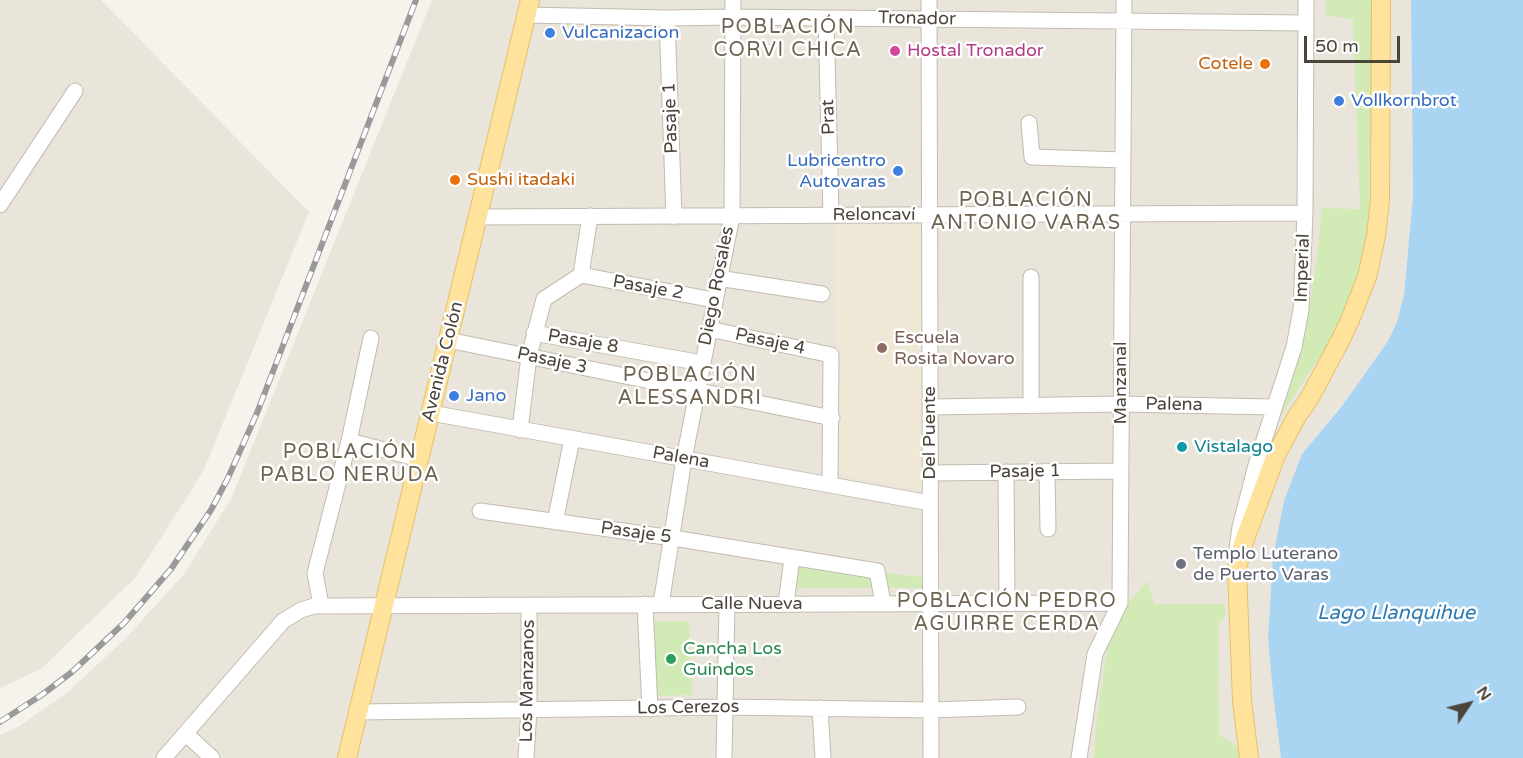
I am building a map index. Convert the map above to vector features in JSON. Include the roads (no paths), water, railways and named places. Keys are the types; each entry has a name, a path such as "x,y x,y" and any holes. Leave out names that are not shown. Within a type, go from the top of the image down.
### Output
{"main road":[{"path":"1240,572 1268,474 1286,435 1309,399 1350,320 1367,276 1380,200 1382,0"},
{"name":"Avenida Colón","path":"347,758 529,8"},
{"path":"1249,758 1242,701 1239,596 1241,535 1261,494"}],"street":[{"name":"Diego Rosales","path":"661,604 696,391 732,216 733,0"},
{"name":"Del Puente","path":"929,0 931,758"},
{"name":"Manzanal","path":"1079,758 1095,654 1120,603 1124,0"},
{"name":"Imperial","path":"1241,535 1256,465 1289,364 1298,328 1303,293 1306,0"},
{"name":"Tronador","path":"529,8 668,18 1306,23"},
{"name":"Pasaje 1","path":"668,18 674,217"},
{"name":"Prat","path":"826,18 831,215"},
{"path":"0,205 75,91"},
{"path":"1029,123 1032,157 1123,160"},
{"name":"Reloncaví","path":"478,217 1305,213"},
{"path":"520,430 529,356 544,299 581,275 590,216"},
{"name":"Pasaje 2","path":"581,275 714,300"},
{"path":"1031,277 1031,406"},
{"path":"718,278 822,294"},
{"name":"Pasaje 4","path":"708,329 831,355 832,418"},
{"name":"Pasaje 8","path":"534,333 702,363"},
{"path":"321,605 315,573 349,441 371,338"},
{"name":"Pasaje 3","path":"448,340 832,418"},
{"name":"Palena","path":"930,407 1121,404 1274,407"},
{"name":"Palena","path":"431,413 930,503"},
{"path":"830,484 832,418"},
{"path":"555,522 572,439"},
{"path":"349,441 419,459"},
{"path":"1047,471 1048,529"},
{"name":"Pasaje 1","path":"930,473 1120,471"},
{"path":"1006,472 1007,603"},
{"name":"Pasaje 5","path":"480,511 673,538 878,571 883,603"},
{"path":"786,604 792,558"},
{"name":"Calle Nueva","path":"164,758 283,621 301,610 321,605 1120,603"},
{"name":"Los Manzanos","path":"526,758 529,709 529,604"},
{"path":"645,604 650,709"},
{"path":"724,758 727,604"},
{"name":"Los Cerezos","path":"359,712 724,707 931,710 1018,707"},
{"path":"820,708 822,758"},
{"path":"186,735 212,758"}],"water":[{"name":"Lago Llanquihue","path":"1411,0 1523,0 1523,758 1281,758 1268,638 1273,557 1284,501 1302,454 1342,406 1388,341 1397,322 1404,295 1413,196"}],"railway":[{"path":"0,722 72,672 124,623 171,569 211,510 257,413 416,0"}],"place":[{"name":"Vulcanizacion","path":"550,33"},
{"name":"Hostal Tronador","path":"895,51"},
{"name":"Cotele","path":"1265,64"},
{"name":"Vollkornbrot","path":"1339,101"},
{"name":"Lubricentro Autovaras","path":"898,171"},
{"name":"Sushi itadaki","path":"455,180"},
{"name":"Escuela Rosita Novaro","path":"882,348"},
{"name":"Jano","path":"454,396"},
{"name":"Vistalago","path":"1182,447"},
{"name":"Templo Luterano de Puerto Varas","path":"1181,564"},
{"name":"Cancha Los Guindos","path":"671,659"}],"district":[{"name":"POBLACIÓN CORVI CHICA","path":"788,40"},
{"name":"POBLACIÓN ANTONIO VARAS","path":"1026,212"},
{"name":"POBLACIÓN ALESSANDRI","path":"690,388"},
{"name":"POBLACIÓN PABLO NERUDA","path":"350,464"},
{"name":"POBLACIÓN PEDRO AGUIRRE CERDA","path":"1007,614"}]}
